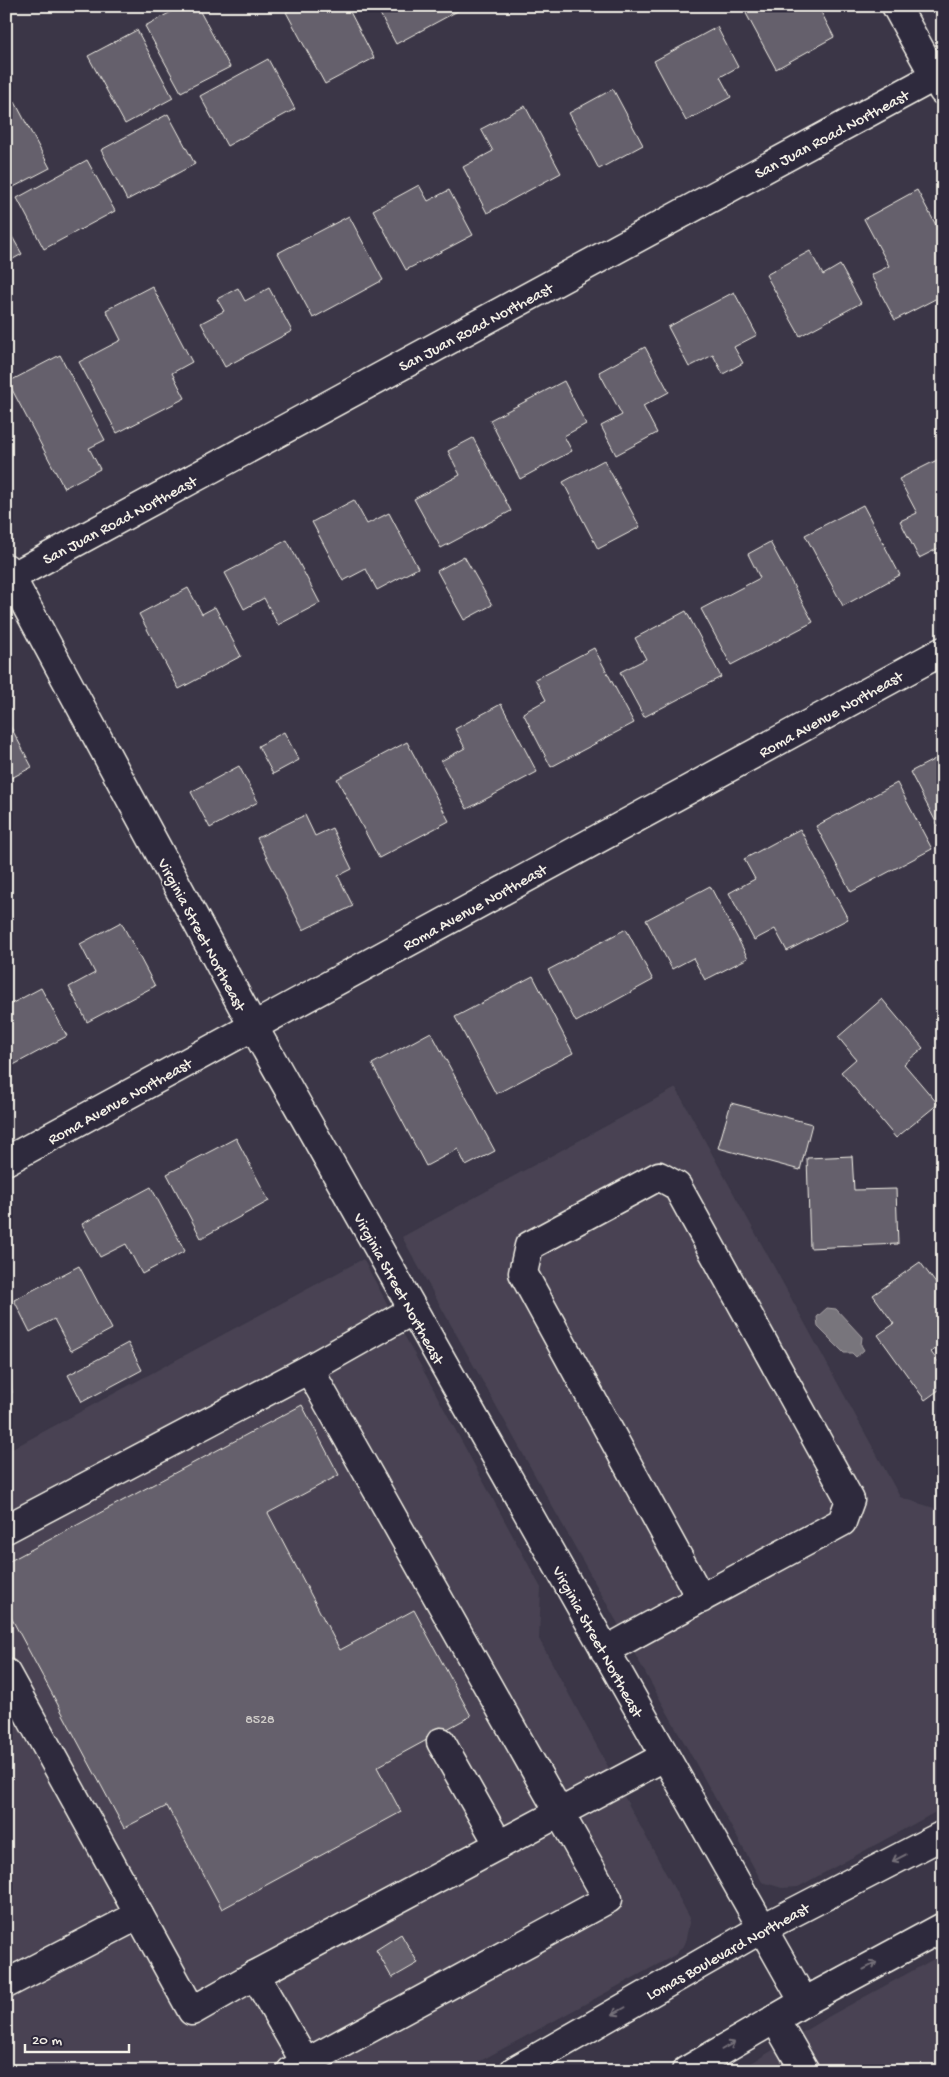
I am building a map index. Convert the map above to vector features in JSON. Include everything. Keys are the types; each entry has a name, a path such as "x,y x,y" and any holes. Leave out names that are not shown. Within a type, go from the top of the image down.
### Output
{"street":[{"path":"896,6 940,80"},
{"name":"San Juan Road Northeast","path":"8,575 940,80"},
{"name":"Virginia Street Northeast","path":"8,575 253,1026 761,1929 804,2002"},
{"name":"Roma Avenue Northeast","path":"6,1162 943,651"},
{"path":"605,1651 842,1522 850,1500 677,1186 659,1176 529,1246 523,1273 701,1598"},
{"path":"6,1529 309,1369 413,1310"},
{"path":"254,1975 302,2068 608,1899 309,1369"},
{"path":"6,1674 192,2011 254,1975 560,1814 664,1757"},
{"path":"441,1742 499,1845"},
{"name":"Lomas Boulevard Northeast","path":"520,2069 761,1929 943,1835"},
{"path":"6,1984 139,1915"},
{"path":"686,2071 804,2002 943,1927"},
{"path":"775,2019 805,2071"}],"shaded area":[{"path":"676,1088 900,1497 943,1511 943,1808 798,1887 782,1888 762,1882 402,1237"},
{"path":"363,1259 541,1588 539,1639 690,1918 685,1944 675,1955 462,2071 6,2071 6,1452"},
{"path":"827,1308 836,1309 862,1337 861,1345 864,1350 856,1357 852,1353 844,1353 818,1327 817,1317"},
{"path":"943,1954 943,2071 738,2071 826,2018"}],"building":[{"path":"182,6 197,6 230,67 181,92 145,26"},
{"path":"298,6 347,6 374,58 325,84 286,12"},
{"path":"376,6 467,6 396,44"},
{"path":"742,6 818,6 834,37 776,69"},
{"path":"717,27 738,67 720,77 731,97 686,121 654,61"},
{"path":"137,30 173,98 125,124 88,56"},
{"path":"268,59 295,109 227,146 200,96"},
{"path":"613,89 643,145 599,169 569,113"},
{"path":"15,102 50,168 6,191 6,107"},
{"path":"525,106 561,173 487,213 463,167 493,151 481,129"},
{"path":"168,114 195,164 127,200 101,150"},
{"path":"87,160 115,211 44,249 17,198"},
{"path":"419,185 428,201 449,190 473,235 406,270 373,210"},
{"path":"917,190 943,238 943,295 895,320 871,275 889,266 864,219"},
{"path":"349,216 383,280 313,318 278,253"},
{"path":"6,226 22,254 6,263"},
{"path":"810,251 823,275 840,265 861,303 800,336 766,275"},
{"path":"152,286 192,362 172,373 185,398 117,433 79,362 121,340 106,310"},
{"path":"238,288 245,301 269,288 292,331 225,367 201,323 224,311 217,299"},
{"path":"734,292 757,335 734,347 743,363 723,374 713,355 689,367 668,327"},
{"path":"645,347 669,392 643,406 657,433 616,455 601,426 622,415 599,372"},
{"path":"60,355 105,440 89,448 100,469 64,488 8,382"},
{"path":"564,381 586,424 564,436 572,451 520,479 490,420"},
{"path":"473,438 511,511 441,548 414,499 460,475 448,451"},
{"path":"943,457 943,546 919,558 900,521 917,513 899,479"},
{"path":"604,460 640,527 598,549 563,482"},
{"path":"354,500 367,524 389,513 418,568 377,590 366,569 343,581 312,522"},
{"path":"863,505 900,575 843,606 805,535"},
{"path":"287,540 320,603 278,625 264,598 244,609 225,573"},
{"path":"770,542 813,622 731,665 701,609 760,578 748,554"},
{"path":"464,556 492,605 464,620 437,571"},
{"path":"188,588 202,614 215,607 241,656 179,689 139,614"},
{"path":"686,611 721,677 644,717 620,672 646,659 635,638"},
{"path":"594,648 634,723 551,767 523,713 546,700 535,679"},
{"path":"501,704 537,772 467,809 441,761 465,748 455,729"},
{"path":"6,718 32,767 6,781"},
{"path":"284,732 299,760 273,774 258,746"},
{"path":"407,742 449,821 379,858 337,779"},
{"path":"943,755 943,824 938,826 910,772"},
{"path":"239,766 258,802 210,828 191,792"},
{"path":"897,783 932,849 851,892 816,826"},
{"path":"305,815 315,836 332,828 352,869 338,876 353,906 303,930 257,838"},
{"path":"800,829 848,919 787,951 775,929 754,940 729,893 755,879 744,859"},
{"path":"710,886 748,958 705,980 693,958 672,969 646,920"},
{"path":"121,922 155,986 87,1022 69,987 95,973 80,944"},
{"path":"626,929 653,980 576,1022 548,970"},
{"path":"533,976 573,1053 496,1094 455,1017"},
{"path":"41,988 67,1036 6,1069 6,1004 7,1006"},
{"path":"882,999 923,1048 904,1064 938,1104 896,1138 841,1072 856,1059 838,1037"},
{"path":"431,1032 495,1151 466,1166 458,1149 426,1166 372,1064"},
{"path":"731,1103 812,1124 800,1170 718,1148"},
{"path":"236,1138 269,1201 201,1238 167,1174"},
{"path":"852,1156 854,1190 896,1189 898,1244 810,1248 807,1158"},
{"path":"151,1187 185,1251 142,1274 126,1244 100,1257 82,1224"},
{"path":"920,1262 943,1293 943,1344 931,1352 943,1368 943,1387 925,1400 878,1335 894,1324 873,1295"},
{"path":"79,1266 112,1329 71,1351 54,1319 30,1332 14,1300"},
{"path":"6,1333 12,1393 6,1394"},
{"path":"128,1343 142,1370 82,1402 68,1375"},
{"path":"302,1405 339,1475 268,1513 340,1650 414,1610 471,1716 377,1767 401,1812 222,1909 167,1806 124,1828 6,1608 6,1563"},
{"path":"401,1934 418,1963 392,1978 376,1950"}]}
